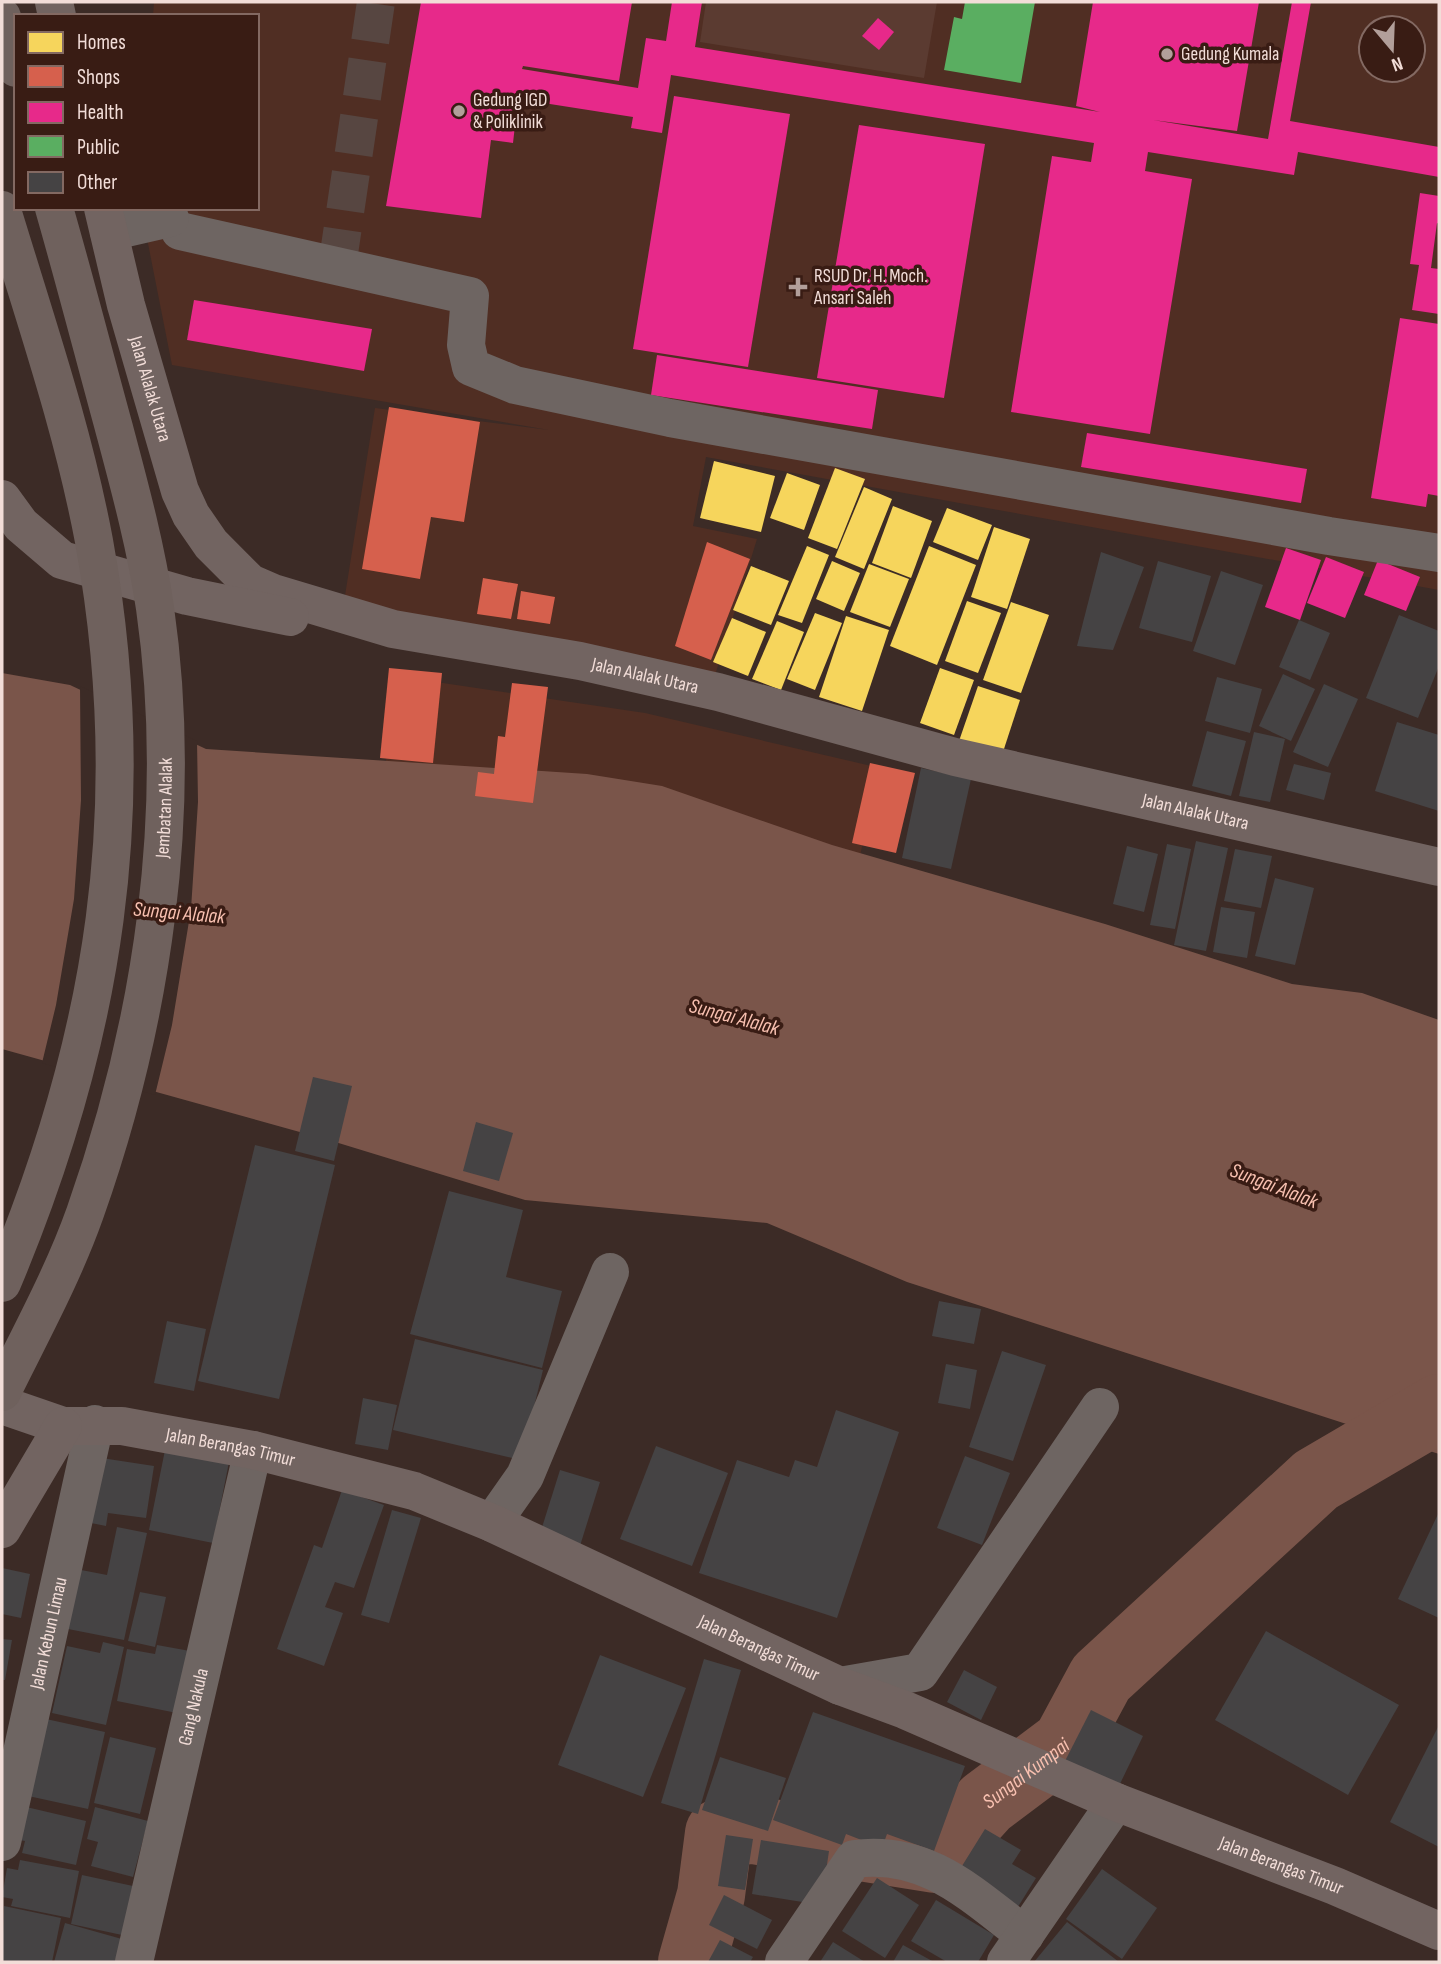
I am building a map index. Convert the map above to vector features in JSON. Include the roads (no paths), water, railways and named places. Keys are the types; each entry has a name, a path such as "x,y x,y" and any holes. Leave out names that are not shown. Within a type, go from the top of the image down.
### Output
{"highway":[{"path":"2,17 14,61"},
{"path":"2,210 51,373 93,539 115,694 116,760 114,840 94,987 71,1090 38,1197 2,1283"},
{"name":"Jembatan Alalak","path":"2,1392 45,1307 84,1215 115,1119 153,943 163,863 166,766 155,608 141,529 55,210"}],"main road":[{"name":"Jalan Alalak Utara","path":"106,220 126,305 180,491 191,515 222,555 250,583 274,593 393,629 580,660 955,757 1439,867"},
{"path":"2,499 21,525 62,561 187,596 318,622 393,629"},
{"path":"187,596 210,589 216,582 221,571 222,555"},
{"name":"Jalan Berangas Timur","path":"2,1405 79,1425 122,1426 253,1450 414,1491 492,1523 839,1686 905,1710 1116,1802 1335,1886 1439,1931"},
{"path":"2,1529 79,1425"}],"street":[{"path":"106,220 175,225 470,296 466,345 471,367 515,384 670,418 1329,536 1439,553"},
{"path":"492,1523 525,1476 610,1272"},
{"path":"839,1686 920,1672 1100,1407"},
{"name":"Jalan Kebun Limau","path":"2,1842 79,1425"},
{"name":"Gang Nakula","path":"134,1962 253,1450"},
{"path":"784,1962 854,1859 873,1857 900,1860 949,1877 1015,1949 1116,1802"}],"water":[{"name":"Sungai Alalak","path":"2,673 70,685 206,749 587,774 662,786 832,845 1105,924 1292,984 1362,993 1439,1020 1439,1454 907,1282 767,1223 525,1200 332,1141 2,1049"}],"waterway":[{"name":"Sungai Kumpai","path":"692,1962 711,1895 719,1833 753,1830 935,1859 986,1803 1066,1743 1101,1678 1316,1480 1439,1408"}],"tunnel":[{"path":"337,267 376,2"}],"place":[{"name":"Gedung Kumala","path":"1167,54"},
{"name":"Gedung IGD & Poliklinik","path":"459,111"},
{"name":"RSUD Dr. H. Moch. Ansari Saleh","path":"798,287"}]}
